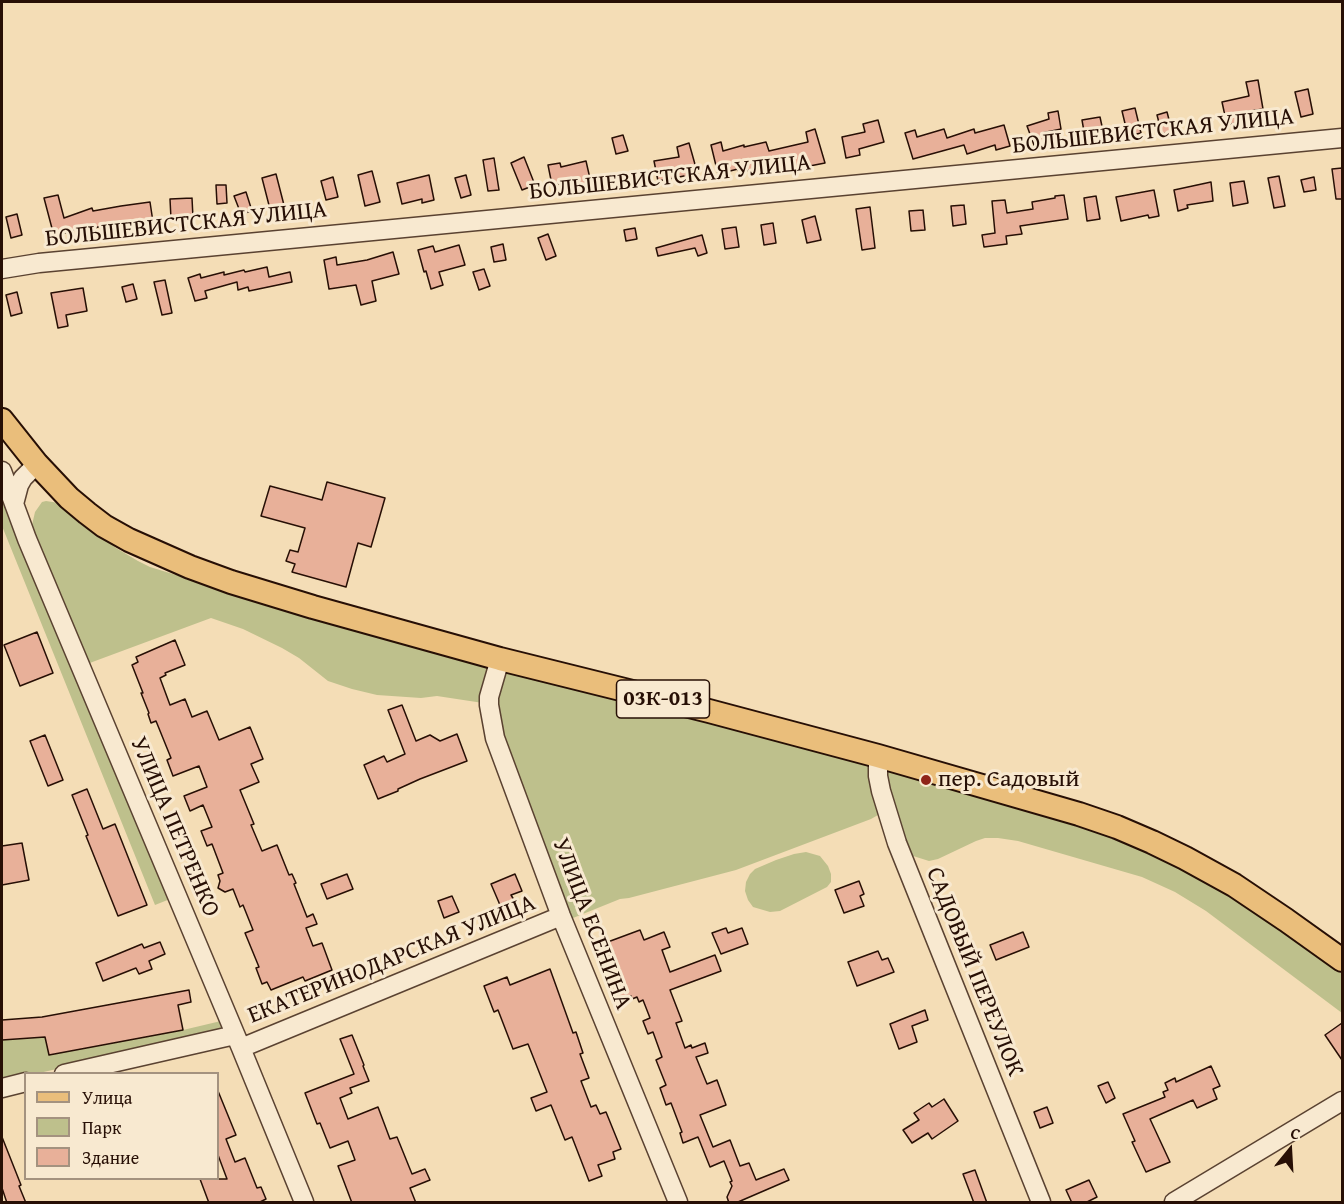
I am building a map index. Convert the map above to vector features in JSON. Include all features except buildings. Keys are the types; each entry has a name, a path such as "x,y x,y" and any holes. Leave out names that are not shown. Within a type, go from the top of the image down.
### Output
{"main road":[{"name":"03К-013","path":"2,420 37,464 69,498 104,526 129,540 190,567 313,607 878,756 1079,814 1152,842 1234,885 1342,960"}],"street":[{"name":"БОЛЬШЕВИСТСКАЯ УЛИЦА","path":"2,269 51,262 1342,138"},
{"path":"14,504 23,478 37,464"},
{"name":"УЛИЦА ПЕТРЕНКО","path":"2,471 27,539 304,1203"},
{"name":"УЛИЦА ЕСЕНИНА","path":"500,658 489,697 489,712 495,738 561,916 678,1203"},
{"name":"САДОВЫЙ ПЕРЕУЛОК","path":"878,756 878,776 893,834 1041,1203"},
{"name":"ЕКАТЕРИНОДАРСКАЯ УЛИЦА","path":"75,1072 238,1041 561,916"},
{"path":"2,1088 24,1082"},
{"path":"1174,1203 1342,1101"}],"green space":[{"path":"2,491 170,899 155,905 2,526"},
{"path":"42,502 59,503 116,548 150,567 310,616 490,664 483,703 437,696 421,698 377,695 352,689 328,681 282,648 243,629 211,618 87,664 33,530 35,512"},
{"path":"504,669 872,764 878,815 736,870 620,899 573,918 569,917 494,709"},
{"path":"887,768 1064,819 1135,845 1215,886 1289,935 1342,974 1342,1013 1206,911 1175,892 1142,877 1018,841 998,838 976,841 929,861 910,855 905,848 883,772"},
{"path":"806,852 820,856 828,866 831,882 827,887 780,911 770,912 753,907 745,891 750,874 755,869 776,860"},
{"path":"221,1021 218,1033 43,1072 24,1072 24,1075 2,1082 2,1040 45,1037 49,1055"}],"place":[{"name":"пер. Садовый","path":"926,780"}]}
